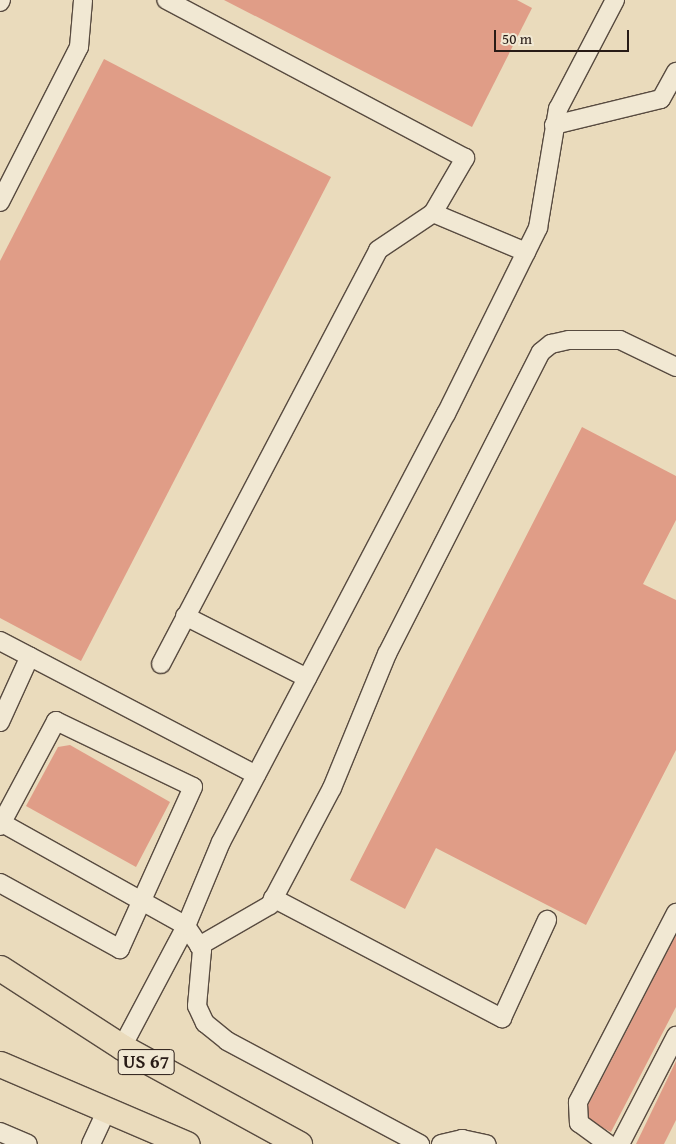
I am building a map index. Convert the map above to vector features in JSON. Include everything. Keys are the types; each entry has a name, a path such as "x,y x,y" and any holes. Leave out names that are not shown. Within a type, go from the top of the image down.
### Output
{"highway":[{"name":"US 67","path":"0,968 122,1048 299,1144"},
{"path":"0,1064 187,1144"}],"street":[{"path":"160,664 378,250 433,213 465,158 166,0"},
{"path":"122,1048 186,926 221,842 526,252 544,204 554,125 558,109 615,0"},
{"path":"0,202 79,47 79,1"},
{"path":"554,125 661,99 676,72"},
{"path":"433,213 526,252"},
{"path":"199,946 270,905 332,788 392,646 541,352 551,344 569,340 620,340 676,367"},
{"path":"186,616 307,678"},
{"path":"0,641 256,775"},
{"path":"0,722 30,656"},
{"path":"0,883 120,949 142,901 193,787 56,721 1,824 142,901 186,926 199,946 197,1006 204,1023 227,1041 420,1144"},
{"path":"273,898 502,1018 547,920"},
{"path":"608,1144 579,1124 578,1102 676,913"},
{"path":"620,1144 676,1036"},
{"path":"91,1144 107,1110"},
{"path":"0,1132 28,1144"},
{"path":"441,1144 462,1138 486,1144"}],"building":[{"path":"224,0 517,0 532,8 472,127"},
{"path":"104,59 331,177 81,661 0,618 0,261"},
{"path":"582,427 676,476 676,520 643,584 676,600 676,750 586,925 436,848 405,909 350,880"},
{"path":"70,745 170,802 136,867 26,806 58,747"},
{"path":"676,935 676,1007 611,1132 582,1117"},
{"path":"676,1061 676,1120 664,1144 636,1144"}]}
